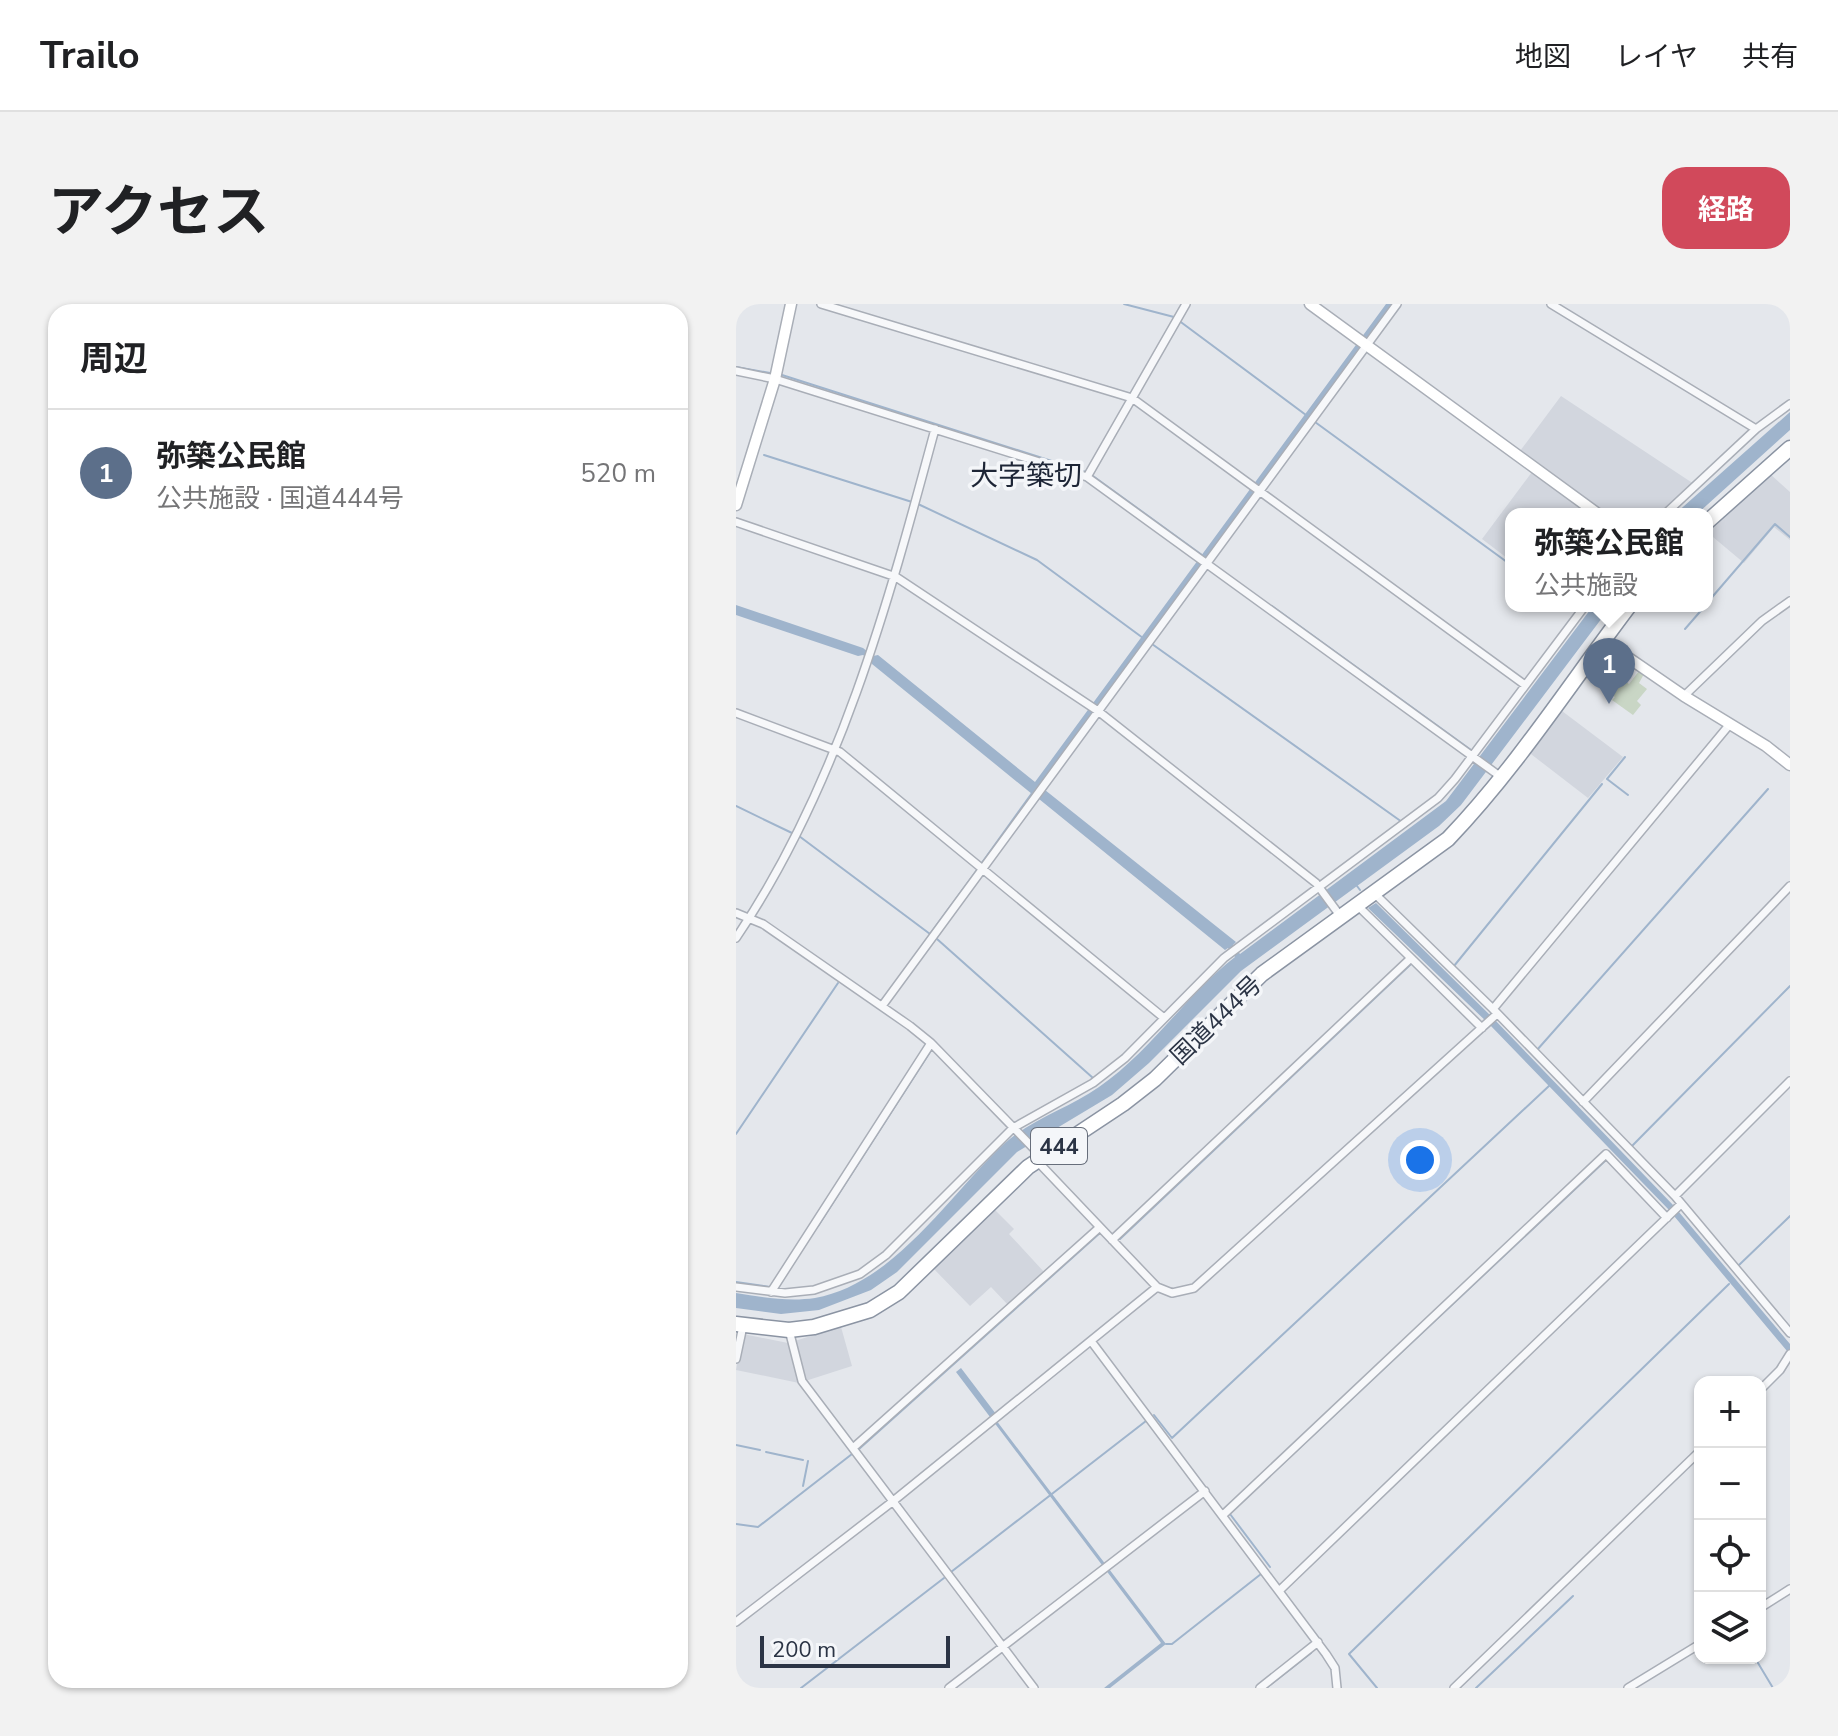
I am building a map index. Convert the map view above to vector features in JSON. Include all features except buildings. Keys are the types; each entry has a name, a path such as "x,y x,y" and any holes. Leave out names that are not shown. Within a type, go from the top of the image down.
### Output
{"highway":[{"path":"1713,517 1790,448"},
{"name":"国道444号","path":"740,1325 789,1330 839,1321 870,1310 899,1292 1037,1155 1134,1096 1262,974 1338,913 1366,900 1448,839 1471,815 1496,774 1625,612"}],"street":[{"path":"736,505 775,379 791,304"},
{"path":"821,304 1132,398 1525,685"},
{"path":"1087,477 1186,304"},
{"path":"1310,304 1590,508"},
{"path":"882,1006 1039,792 1095,708 1363,343 1397,304"},
{"path":"1551,304 1756,429"},
{"path":"736,371 775,379 1087,477 1496,774"},
{"path":"1671,508 1756,429 1790,404"},
{"path":"736,938 783,858 836,749 896,577 935,429"},
{"path":"736,522 896,577 1095,708 1320,889 1338,913"},
{"path":"1684,696 1762,621 1790,601"},
{"path":"736,1287 771,1292 814,1290 860,1274 886,1255 1014,1129 1093,1083 1125,1058 1234,950 1430,805 1474,757 1581,612"},
{"path":"1604,641 1790,765"},
{"path":"736,713 836,749 1164,1018"},
{"path":"736,913 763,924 931,1043 1014,1129 1157,1287 1172,1293 1200,1285 1484,1026 1730,724"},
{"path":"1583,1102 1790,886"},
{"path":"1366,900 1495,1013 1583,1102 1675,1196 1680,1206 1790,1333"},
{"path":"1366,900 1411,958 1484,1026"},
{"path":"1112,1240 1411,958"},
{"path":"771,1292 931,1043"},
{"path":"1675,1196 1790,1081"},
{"path":"1223,1515 1606,1154 1669,1216"},
{"path":"1280,1590 1680,1206"},
{"path":"853,1448 1100,1227"},
{"path":"736,1622 892,1502 1157,1287"},
{"path":"736,1359 740,1325"},
{"path":"789,1330 802,1381 1034,1688"},
{"path":"1091,1341 1318,1642 1335,1668 1339,1686"},
{"path":"1766,1384 1790,1354"},
{"path":"1454,1688 1694,1457"},
{"path":"949,1688 1205,1491"},
{"path":"1766,1604 1790,1589"},
{"path":"1260,1688 1318,1642"},
{"path":"1631,1687 1694,1648"}],"shaded area":[{"path":"1561,396 1694,484 1668,508 1597,508 1520,451"},
{"path":"1532,472 1583,508 1505,508"},
{"path":"1769,473 1790,492 1790,540 1774,527 1744,563 1713,537 1713,524"},
{"path":"1505,508 1505,556 1482,539"},
{"path":"1558,708 1623,757 1588,798 1527,751"},
{"path":"993,1208 1014,1229 1009,1234 1045,1273 1009,1306 991,1287 970,1306 932,1267"},
{"path":"841,1327 852,1366 799,1383 736,1370 743,1334 788,1343"}],"green space":[{"path":"1625,661 1631,665 1622,678 1629,684 1639,671 1644,674 1639,683 1647,689 1637,701 1641,705 1633,715 1612,700 1615,697 1603,689"}],"water":[{"path":"1386,304 1392,304 1038,787 1236,942 1233,945 1240,954 1446,801 1588,612 1606,612 1461,805 1439,826 1241,971 1149,1063 1112,1095 1017,1152 897,1272 871,1290 819,1310 781,1314 736,1308 736,1293 785,1299 815,1298 844,1289 870,1275 919,1235 1005,1143 1118,1073 1200,988 1235,957 1228,948 1225,950 1039,799 1040,796 1034,792 1032,794 872,664 871,660 736,615 736,605 863,648 873,656 878,655 1035,782"},
{"path":"1790,412 1790,430 1704,508 1682,508"},
{"path":"1376,903 1494,1019 1673,1205 1790,1344 1790,1349 1787,1351 1669,1210 1490,1025 1368,908"},
{"path":"961,1368 996,1414 993,1416 1166,1644 1110,1688 1104,1688 1161,1643 956,1372"}],"waterway":[{"path":"1124,304 1174,317 1310,418"},
{"path":"736,367 770,373"},
{"path":"782,375 1086,472"},
{"path":"1315,422 1505,561"},
{"path":"764,455 912,502"},
{"path":"1093,476 1202,555"},
{"path":"918,504 1037,560 1143,638"},
{"path":"1713,596 1775,524 1790,537"},
{"path":"1272,606 1471,750"},
{"path":"1685,629 1700,612"},
{"path":"1152,644 1402,822"},
{"path":"1625,757 1607,779 1628,795"},
{"path":"1454,966 1602,784"},
{"path":"1537,1050 1768,789"},
{"path":"981,864 1032,793"},
{"path":"736,806 792,833"},
{"path":"799,836 930,934 977,870"},
{"path":"1357,886 1360,890"},
{"path":"937,939 1093,1078"},
{"path":"1120,1239 1411,964"},
{"path":"736,1134 838,983"},
{"path":"1631,1147 1790,986"},
{"path":"818,1226 930,1052"},
{"path":"1154,1415 1172,1438 1550,1085"},
{"path":"1243,1501 1606,1160"},
{"path":"1738,1266 1790,1216"},
{"path":"859,1449 1101,1232"},
{"path":"736,1282 770,1287"},
{"path":"1377,1688 1349,1654 1729,1284"},
{"path":"951,1572 1146,1421"},
{"path":"736,1445 760,1450"},
{"path":"766,1452 803,1460"},
{"path":"736,1524 758,1527 852,1454"},
{"path":"803,1486 808,1461"},
{"path":"1230,1514 1270,1567"},
{"path":"1166,1644 1172,1644 1261,1574"},
{"path":"801,1688 944,1578"},
{"path":"1476,1688 1573,1596"},
{"path":"1266,1688 1311,1653"},
{"path":"1759,1664 1773,1688"}],"place":[{"name":"弥築公民館","path":"1609,704"}],"district":[{"name":"大字築切","path":"1026,475"}]}
